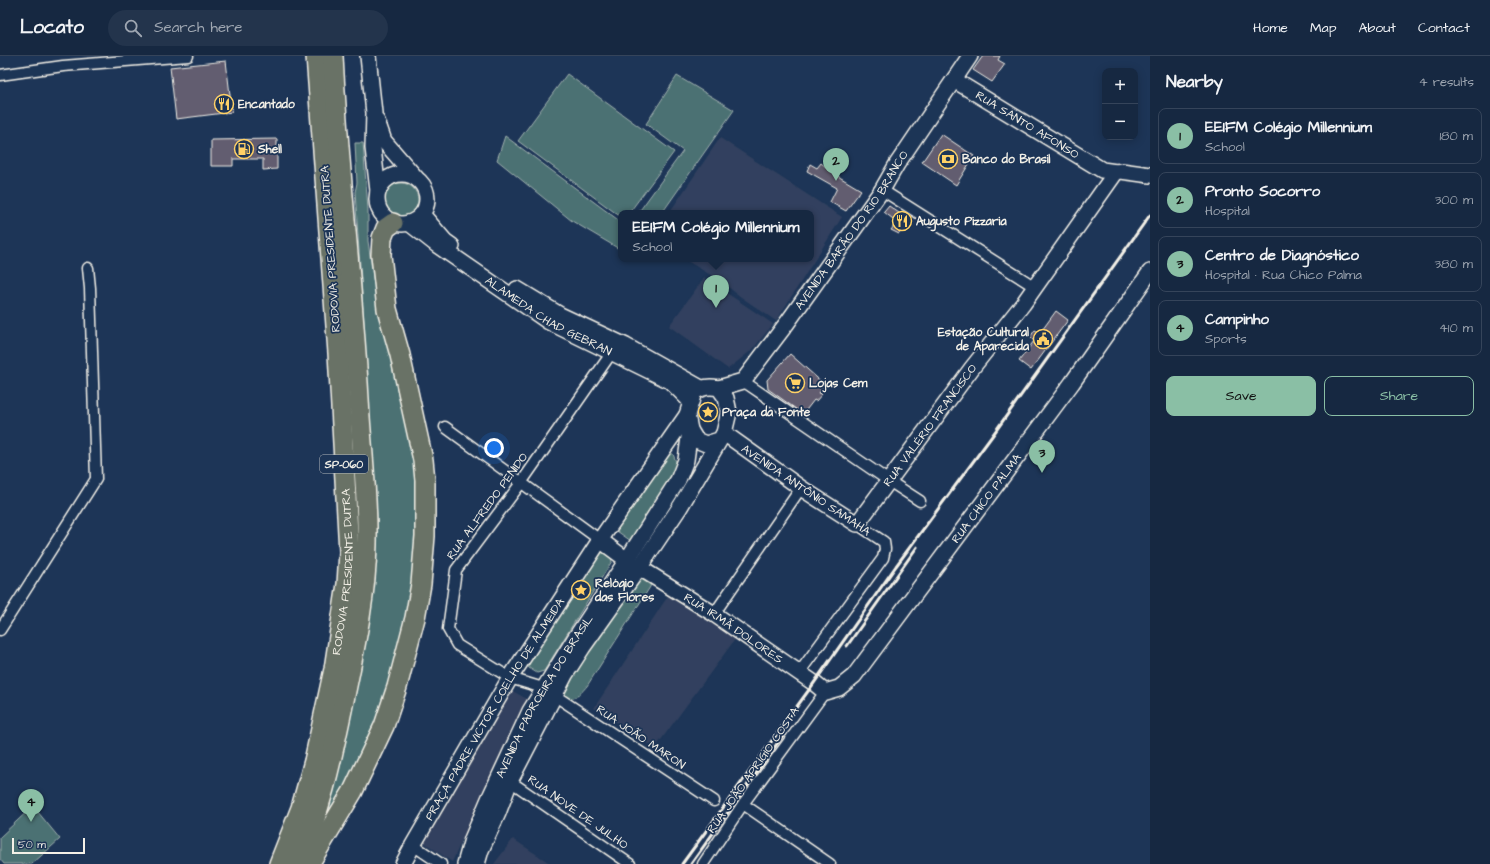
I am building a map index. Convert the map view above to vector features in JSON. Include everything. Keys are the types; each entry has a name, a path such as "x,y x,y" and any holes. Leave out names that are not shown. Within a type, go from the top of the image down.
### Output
{"highway":[{"name":"RODOVIA PRESIDENTE DUTRA","path":"279,864 301,808 314,761 335,661 347,584 349,552 338,353 316,56"},
{"name":"RODOVIA PRESIDENTE DUTRA","path":"297,864 304,850 325,785 335,745 362,602 367,545 364,454 357,355 341,181 333,56"},
{"path":"309,864 353,791 384,726 397,687 412,631 421,584 425,536 424,473 400,355 387,309 381,255 382,238 386,228 401,223"}],"street":[{"path":"0,75 63,66 188,56"},
{"path":"368,56 374,113 373,148 378,191"},
{"name":"AVENIDA BARÃO DO RIO BRANCO","path":"743,381 818,282 882,190 897,164 970,56"},
{"name":"RUA SANTO AFONSO","path":"954,80 1109,175 1121,170 1147,172"},
{"path":"374,113 384,141 423,185 427,200 426,207 416,220 401,223 386,219 377,206 376,198 382,184 387,178 394,175 410,175 417,179"},
{"name":"RUA VALÉRIO FRANCISCO","path":"857,524 972,368 1035,287 1109,175"},
{"path":"882,190 1035,287"},
{"name":"ALAMEDA CHAD GEBRAN","path":"422,214 445,241 549,322 571,326 701,388"},
{"name":"ALAMEDA CHAD GEBRAN","path":"401,223 437,246 486,274"},
{"path":"0,630 96,479 88,268"},
{"name":"RUA CHICO PALMA","path":"825,692 839,688 854,676 1072,383 1150,272"},
{"name":"ALAMEDA CHAD GEBRAN","path":"615,348 670,381 689,409"},
{"name":"RUA ALFREDO PENIDO","path":"510,678 458,645 448,629 456,570 521,484 615,348"},
{"path":"719,388 726,398 729,412 722,436 706,444 696,440 690,430 689,409 694,392 701,388 710,386 719,388 743,381 920,501"},
{"name":"PRAÇA PADRE VICTOR COELHO DE ALMEIDA","path":"404,864 413,845 510,678 600,540 689,409"},
{"path":"445,427 521,484 600,540"},
{"name":"AVENIDA PADROEIRA DO BRASIL","path":"477,864 481,850 549,692 633,564 678,480 686,460 690,430"},
{"name":"AVENIDA ANTÔNIO SAMAHA","path":"722,436 884,542 885,549 883,558 799,673"},
{"name":"AVENIDA PADROEIRA DO BRASIL","path":"633,564 680,507 722,436"},
{"path":"714,614 801,488"},
{"name":"RUA IRMÃ DOLORES","path":"600,540 633,564 714,614 825,692"},
{"name":"RUA JOÃO MARON","path":"510,678 549,692 714,801"},
{"name":"AVENIDA PADROEIRA DO BRASIL","path":"465,864 472,839 530,710 549,692"},
{"name":"RUA JOÃO APRÍGIO COSTA","path":"703,864 743,804 825,692"},
{"name":"RUA NOVE DE JULHO","path":"510,781 630,864"},
{"path":"743,804 830,864"},
{"path":"413,845 442,864"}],"shaded area":[{"path":"720,138 842,217 814,261 814,210 671,210"},
{"path":"689,262 813,262 776,321 719,280"},
{"path":"704,278 773,324 753,349 728,369 669,326"},
{"path":"668,596 736,638 655,748 594,708"},
{"path":"507,688 527,699 452,862 422,841"},
{"path":"513,839 551,864 494,864"}],"green space":[{"path":"567,74 674,152 631,210 618,210 618,215 518,141"},
{"path":"677,76 734,110 664,210 640,210 683,151 646,124"},
{"path":"505,136 618,220 618,248 572,221 497,160"},
{"path":"355,143 363,143 368,210 368,241 378,304 403,397 421,480 408,631 366,750 314,849 334,790 342,755 355,673 372,587 377,548 377,515 368,436 364,323 355,192 357,183"},
{"path":"398,183 404,183 408,184 415,190 418,200 417,207 411,214 404,217 398,217 394,216 387,210 384,203 384,197 385,193 391,186"},
{"path":"667,453 673,454 676,462 675,469 631,541 614,529"},
{"path":"602,551 610,556 612,561 544,671 537,673 529,668 526,663 595,554"},
{"path":"642,579 651,582 650,587 587,686 575,697 568,699 561,693 567,682 636,581"},
{"path":"33,806 60,839 32,864 4,864 0,859 0,837"}],"building":[{"path":"983,56 1000,56 998,60 1005,64 992,82 973,70"},
{"path":"226,61 232,112 176,119 170,67"},
{"name":"Banco do Brasil","path":"941,134 974,156 956,185 922,162"},
{"name":"Shell","path":"277,139 277,169 263,170 263,159 233,159 233,166 211,166 211,140"},
{"path":"821,163 836,175 861,190 846,211 830,202 837,188 807,171 810,164 817,168"},
{"name":"Augusto Pizzaria","path":"889,206 909,220 899,234 891,230 897,222 884,212"},
{"name":"Estação Cultural de Aparecida","path":"1056,311 1068,320 1031,370 1019,361 1034,341 1030,337 1035,330 1040,333"},
{"name":"Lojas Cem","path":"790,354 825,385 819,393 822,394 816,401 814,400 803,414 768,389 767,380"}],"railway":[{"path":"682,864 1150,215"},
{"path":"847,646 917,547"},
{"path":"691,864 784,734"}],"place":[{"name":"Encantado","path":"224,104"},
{"name":"Shell","path":"244,149"},
{"name":"Banco do Brasil","path":"948,159"},
{"name":"Pronto Socorro","path":"836,181"},
{"name":"Augusto Pizzaria","path":"902,221"},
{"name":"EEIFM Colégio Millennium","path":"716,308"},
{"name":"Estação Cultural de Aparecida","path":"1043,339"},
{"name":"Lojas Cem","path":"795,383"},
{"name":"Praça da Fonte","path":"708,412"},
{"name":"Centro de Diagnóstico","path":"1042,473"},
{"name":"Relógio das Flores","path":"581,590"},
{"name":"Campinho","path":"31,822"}]}
